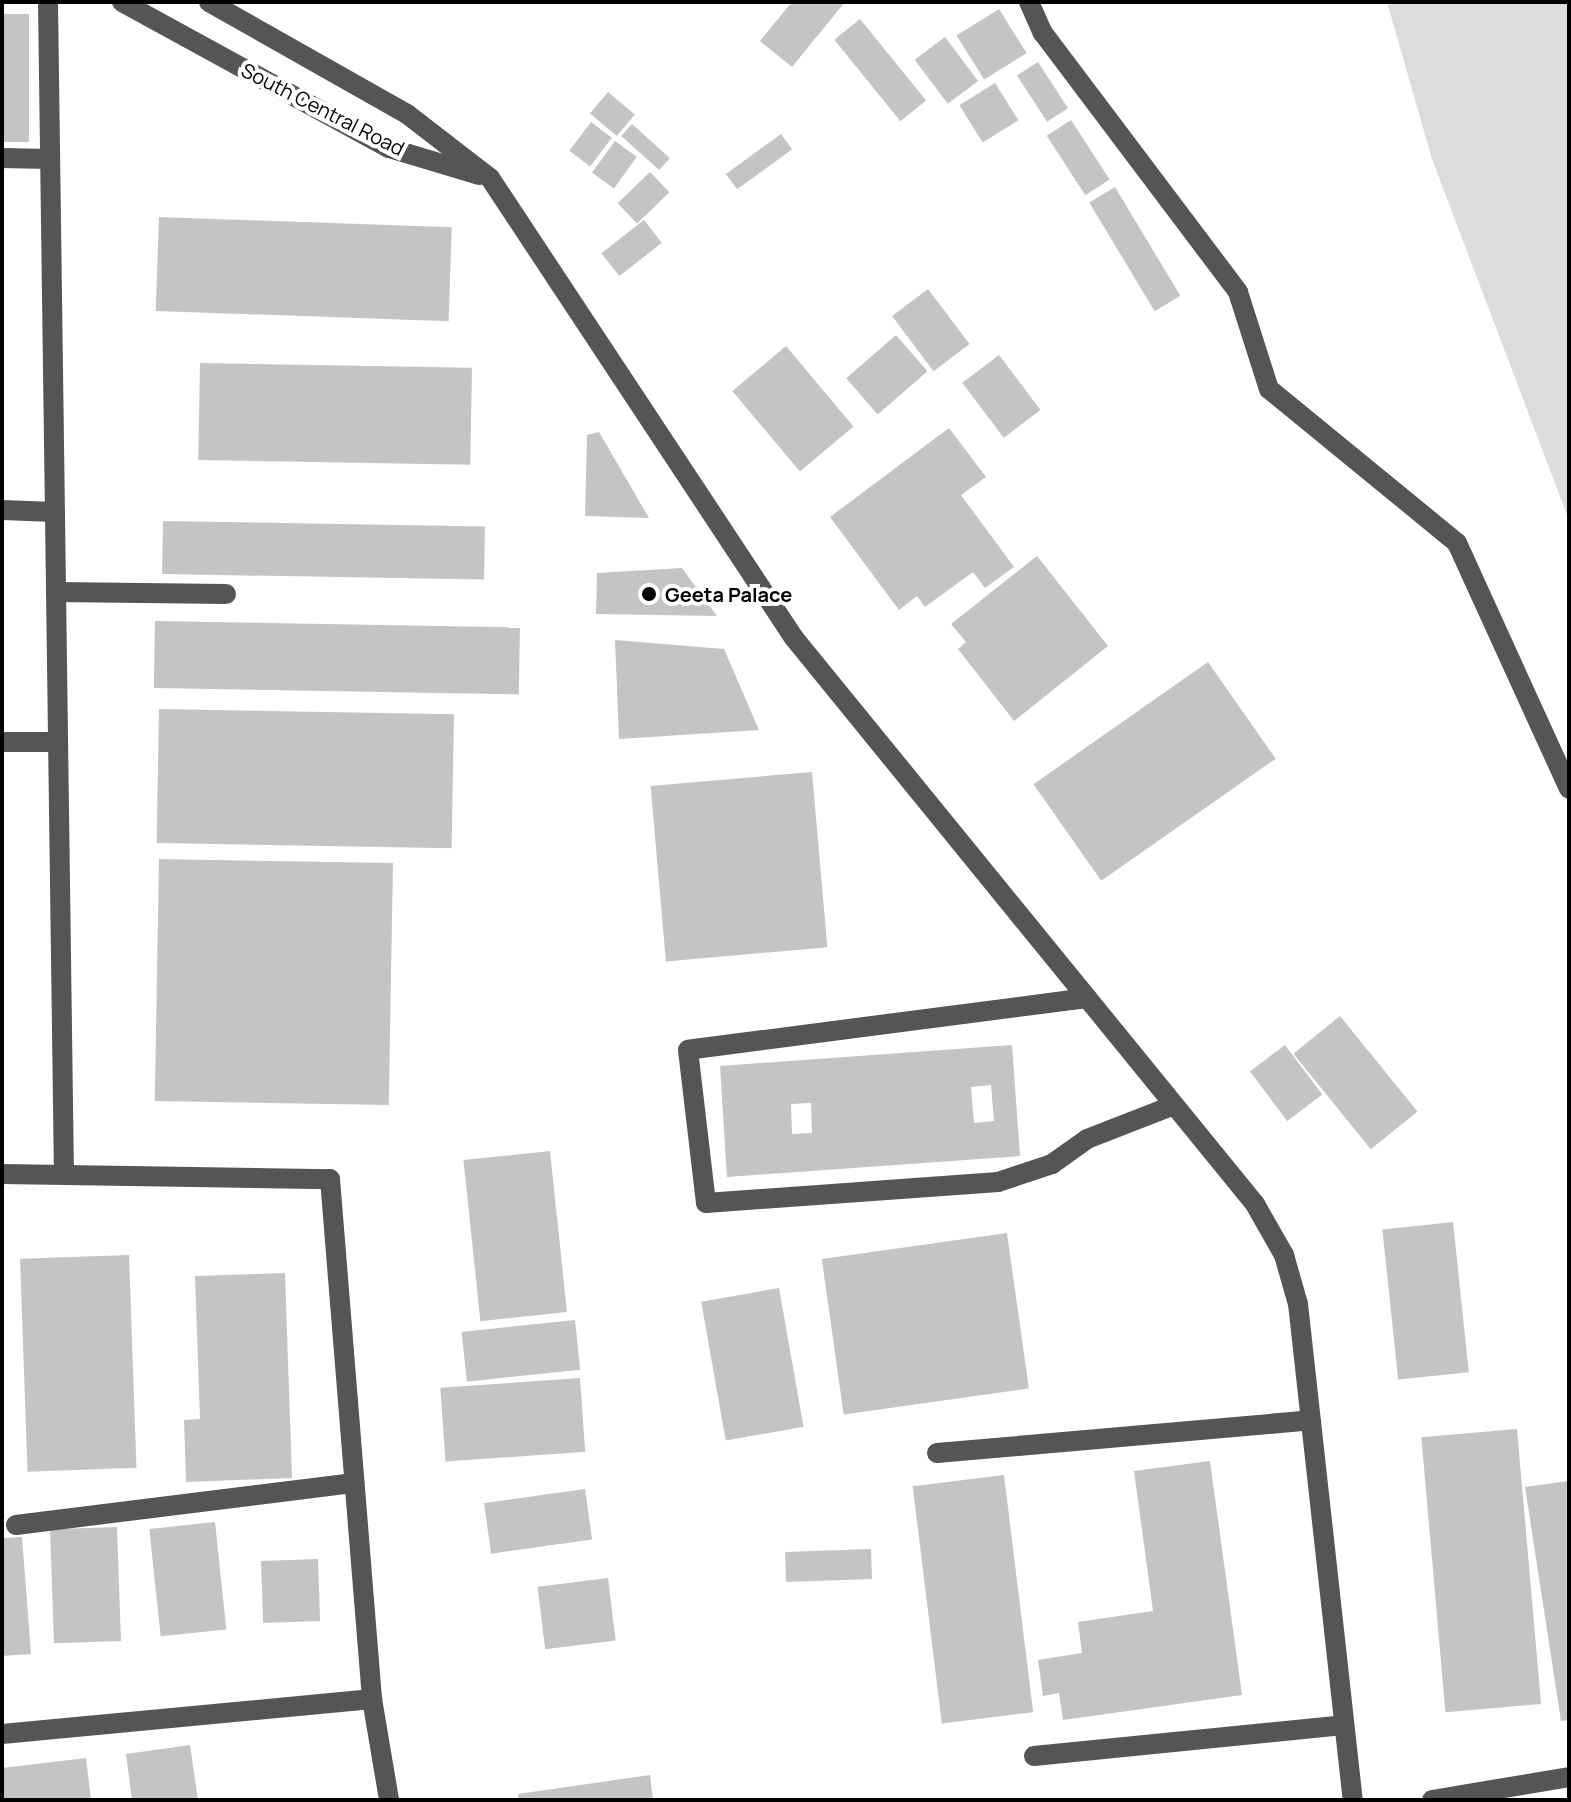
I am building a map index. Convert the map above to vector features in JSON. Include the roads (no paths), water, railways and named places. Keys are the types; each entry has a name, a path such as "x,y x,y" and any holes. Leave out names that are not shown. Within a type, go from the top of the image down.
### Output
{"street":[{"path":"48,2 64,1174"},
{"name":"South Central Road","path":"122,2 389,148 490,178"},
{"name":"South Central Road","path":"209,2 407,114 490,178"},
{"path":"1029,2 1043,33 1238,292 1269,389 1457,543 1569,789"},
{"path":"2,158 50,159"},
{"path":"490,178 794,638 1255,1204 1284,1255 1298,1304 1353,1800"},
{"path":"2,510 55,512"},
{"path":"56,592 226,594"},
{"path":"2,742 58,742"},
{"path":"1087,998 688,1050 706,1203 998,1182 1052,1164 1087,1139 1174,1105"},
{"path":"2,1174 330,1179 372,1699 389,1800"},
{"path":"937,1453 1311,1420"},
{"path":"16,1525 354,1483"},
{"path":"2,1734 372,1699"},
{"path":"1034,1756 1343,1725"},
{"path":"1432,1800 1569,1777"}],"place":[{"name":"Geeta Palace","path":"649,594"}]}
